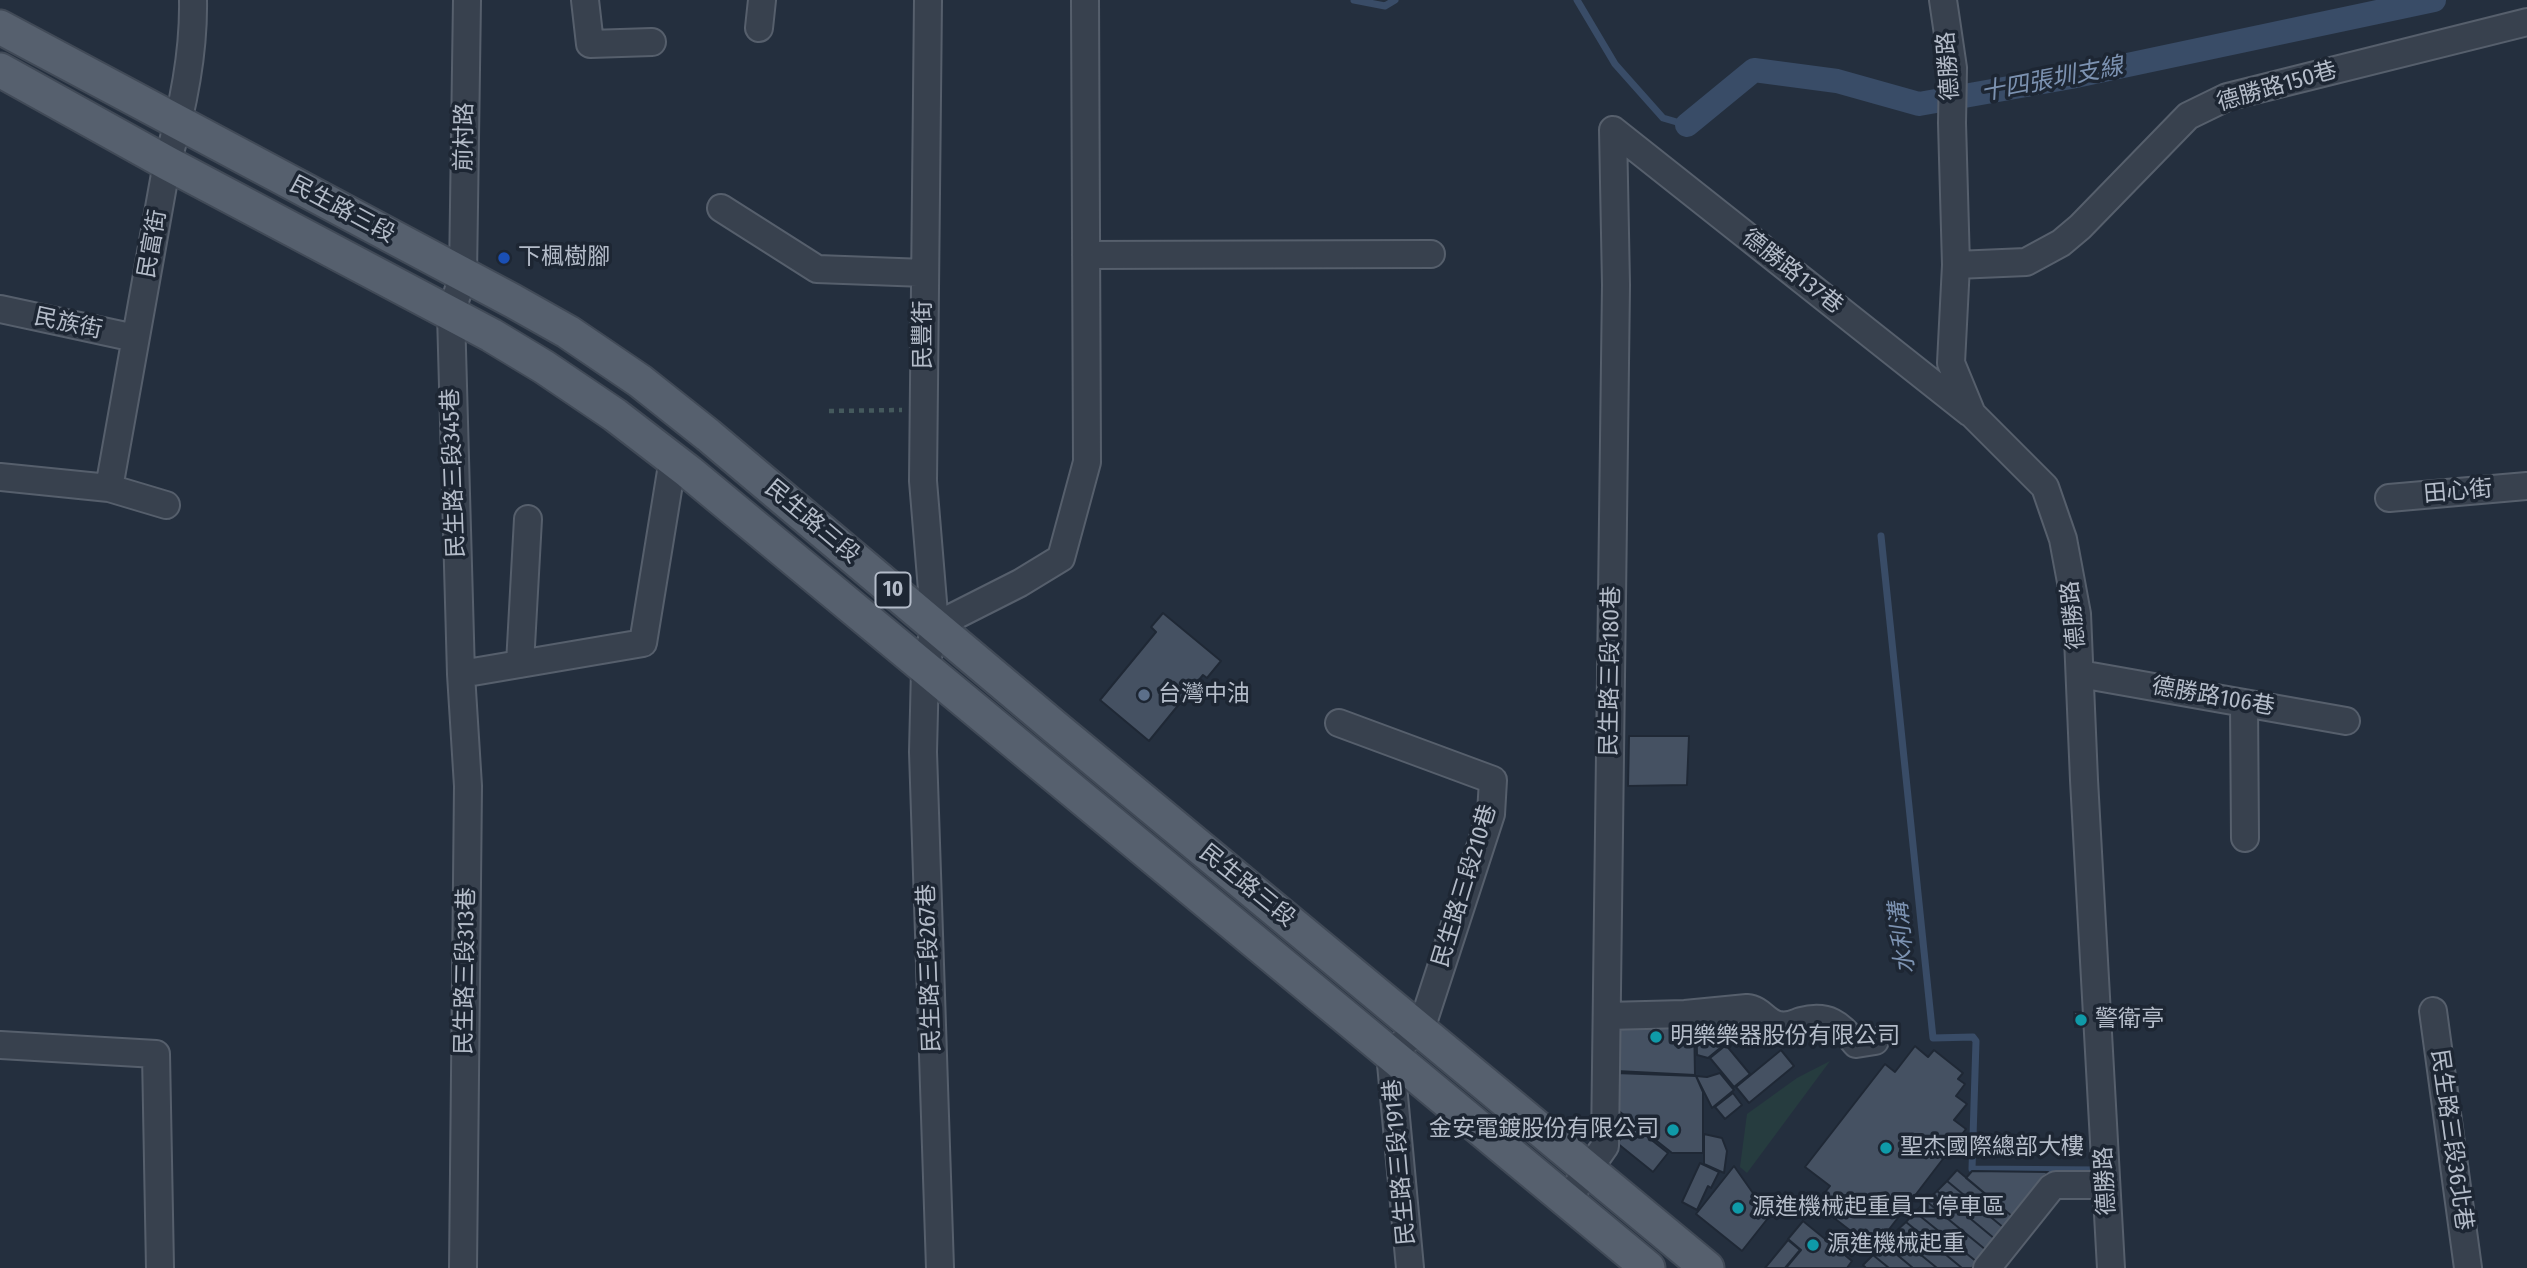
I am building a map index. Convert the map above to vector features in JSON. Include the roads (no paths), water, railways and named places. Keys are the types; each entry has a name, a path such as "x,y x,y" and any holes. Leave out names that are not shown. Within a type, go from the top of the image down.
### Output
{"main road":[{"name":"民生路三段","path":"0,27 568,332 640,381 1707,1268"},
{"name":"民生路三段","path":"0,70 167,163 492,335 615,415 673,459 1647,1268"}],"street":[{"name":"民富街","path":"109,488 167,163 179,124 193,20 192,0"},
{"name":"前村路","path":"463,275 467,0"},
{"path":"585,0 590,44 652,42"},
{"path":"759,28 762,0"},
{"name":"民豐街","path":"925,668 935,625 923,481 928,0"},
{"path":"935,625 1020,583 1061,558 1087,462 1085,0"},
{"name":"德勝路","path":"1943,0 1953,68 1956,265 1951,363 1972,414 2045,487 2063,540 2077,614 2111,1268"},
{"name":"德勝路150巷","path":"1956,265 2026,262 2061,243 2080,227 2188,116 2227,97 2527,22"},
{"name":"德勝路137巷","path":"1613,130 1972,414"},
{"name":"民生路三段180巷","path":"1567,1200 1590,1171 1605,1146 1616,285 1613,130"},
{"path":"721,208 817,270 925,273"},
{"path":"1086,255 1431,254"},
{"name":"民生路三段345巷","path":"461,674 451,314 463,275"},
{"name":"民族街","path":"0,309 135,338"},
{"path":"461,674 643,643 673,459"},
{"path":"0,477 109,488 166,505"},
{"name":"田心街","path":"2389,499 2527,486"},
{"path":"520,664 528,519"},
{"name":"民生路三段267巷","path":"925,668 923,752 940,1268"},
{"name":"民生路三段313巷","path":"461,674 467,786 463,1268"},
{"name":"德勝路106巷","path":"2080,674 2346,721"},
{"path":"2244,703 2245,838"},
{"name":"民生路三段210巷","path":"1339,723 1493,780 1492,814 1421,1028"},
{"path":"1607,1016 1685,1014 1747,1008 1755,1009 1777,1025 1789,1026 1817,1019 1831,1021 1841,1026 1856,1044 1875,1041"},
{"name":"民生路三段36北巷","path":"2433,1011 2468,1268"},
{"name":"民生路三段191巷","path":"1410,1268 1390,1053 1421,1028"},
{"path":"0,1045 156,1054 160,1268"},
{"path":"1987,1268 2051,1188 2056,1185 2106,1185"}],"waterway":[{"path":"1354,0 1385,6 1395,0"},
{"path":"1577,0 1615,64 1663,118 1687,125"},
{"name":"十四張圳支線","path":"1687,125 1754,70 1837,81 1919,104 2071,77 2434,0"},
{"name":"水利溝","path":"1881,536 1933,1038 1973,1037 1976,1041 1972,1169 2098,1170"}],"place":[{"name":"下楓樹腳","path":"504,258"},
{"name":"台灣中油","path":"1144,695"},
{"name":"警衛亭","path":"2081,1020"},
{"name":"明樂樂器股份有限公司","path":"1656,1037"},
{"name":"金安電鍍股份有限公司","path":"1673,1130"},
{"name":"聖杰國際總部大樓","path":"1886,1148"},
{"name":"源進機械起重員工停車區","path":"1738,1208"},
{"name":"源進機械起重","path":"1813,1245"}]}
